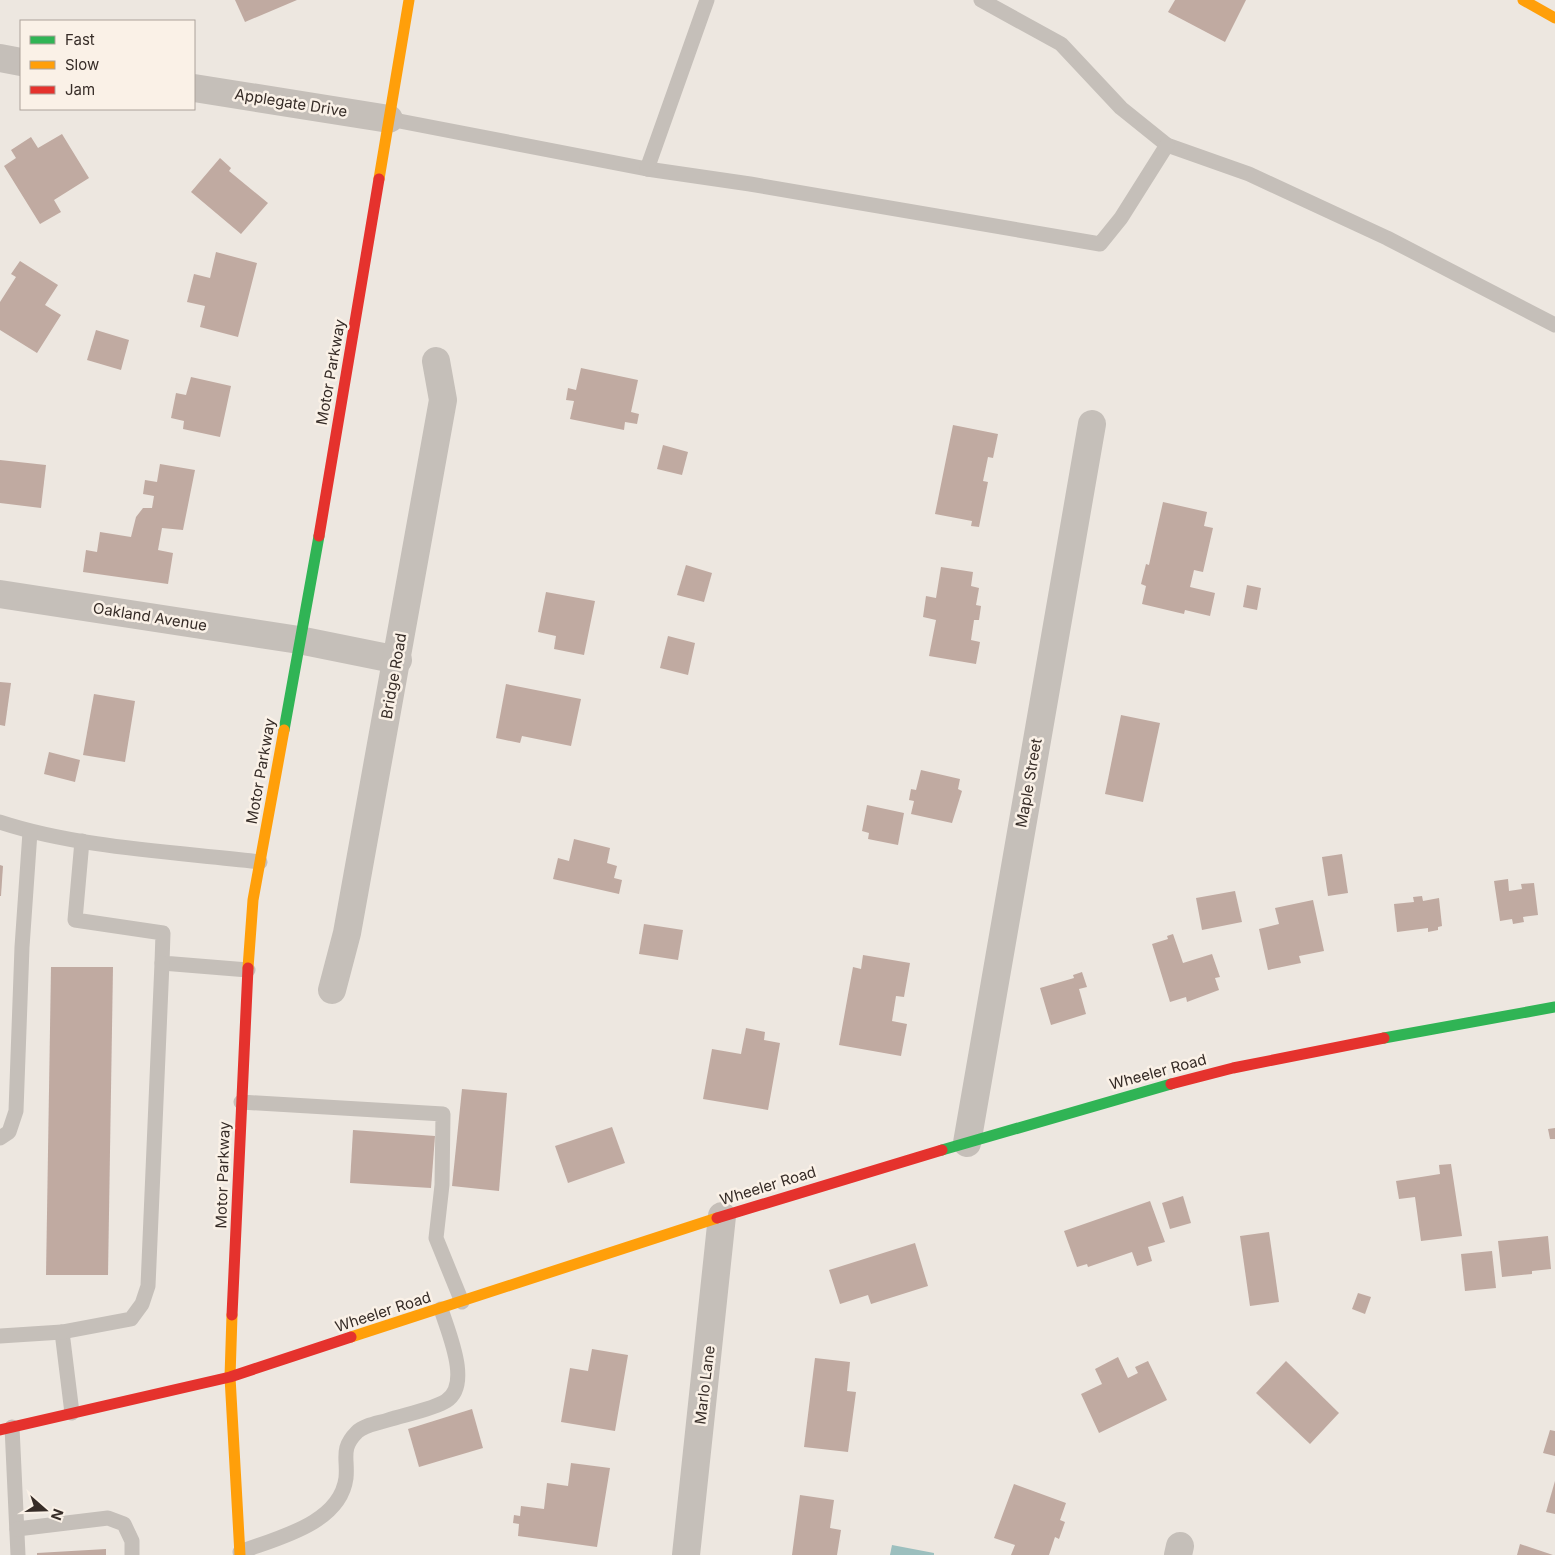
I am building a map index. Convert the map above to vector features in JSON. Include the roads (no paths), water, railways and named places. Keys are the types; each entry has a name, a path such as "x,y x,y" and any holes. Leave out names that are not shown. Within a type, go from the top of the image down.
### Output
{"main road":[{"name":"Motor Parkway","path":"240,1554 230,1377 241,1102 253,900 409,0"},
{"path":"1523,0 1555,18"},
{"name":"Wheeler Road","path":"6,1429 230,1377 722,1216 1110,1100 1233,1068 1414,1032 1555,1007"}],"street":[{"path":"0,58 20,62"},
{"name":"Applegate Drive","path":"195,88 389,119"},
{"name":"Bridge Road","path":"332,990 347,933 398,660 443,400 436,361"},
{"name":"Maple Street","path":"967,1142 1092,424"},
{"name":"Oakland Avenue","path":"0,594 299,640 398,660"},
{"name":"Marlo Lane","path":"686,1555 722,1216"}],"lane":[{"path":"647,169 707,0"},
{"path":"981,0 1061,44 1121,108 1167,145 1249,174 1370,230 1555,325"},
{"path":"389,119 647,169 750,184 1100,244 1121,218 1167,145"},
{"path":"0,822 30,832 82,841 260,862"},
{"path":"0,1138 9,1132 16,1112 22,947 30,832"},
{"path":"0,1336 62,1332 131,1319 142,1304 148,1286 163,932 74,920 82,841"},
{"path":"162,963 248,970"},
{"path":"241,1102 443,1114 442,1185 436,1238 462,1302"},
{"path":"240,1554 319,1519 341,1497 346,1478 345,1452 348,1442 359,1430 446,1401 457,1388 458,1364 441,1309"},
{"path":"62,1332 72,1413"},
{"path":"6,1429 18,1555"},
{"path":"17,1529 108,1518 124,1524 132,1540 132,1555"}],"water":[{"path":"892,1545 934,1553 934,1555 890,1555"}]}
